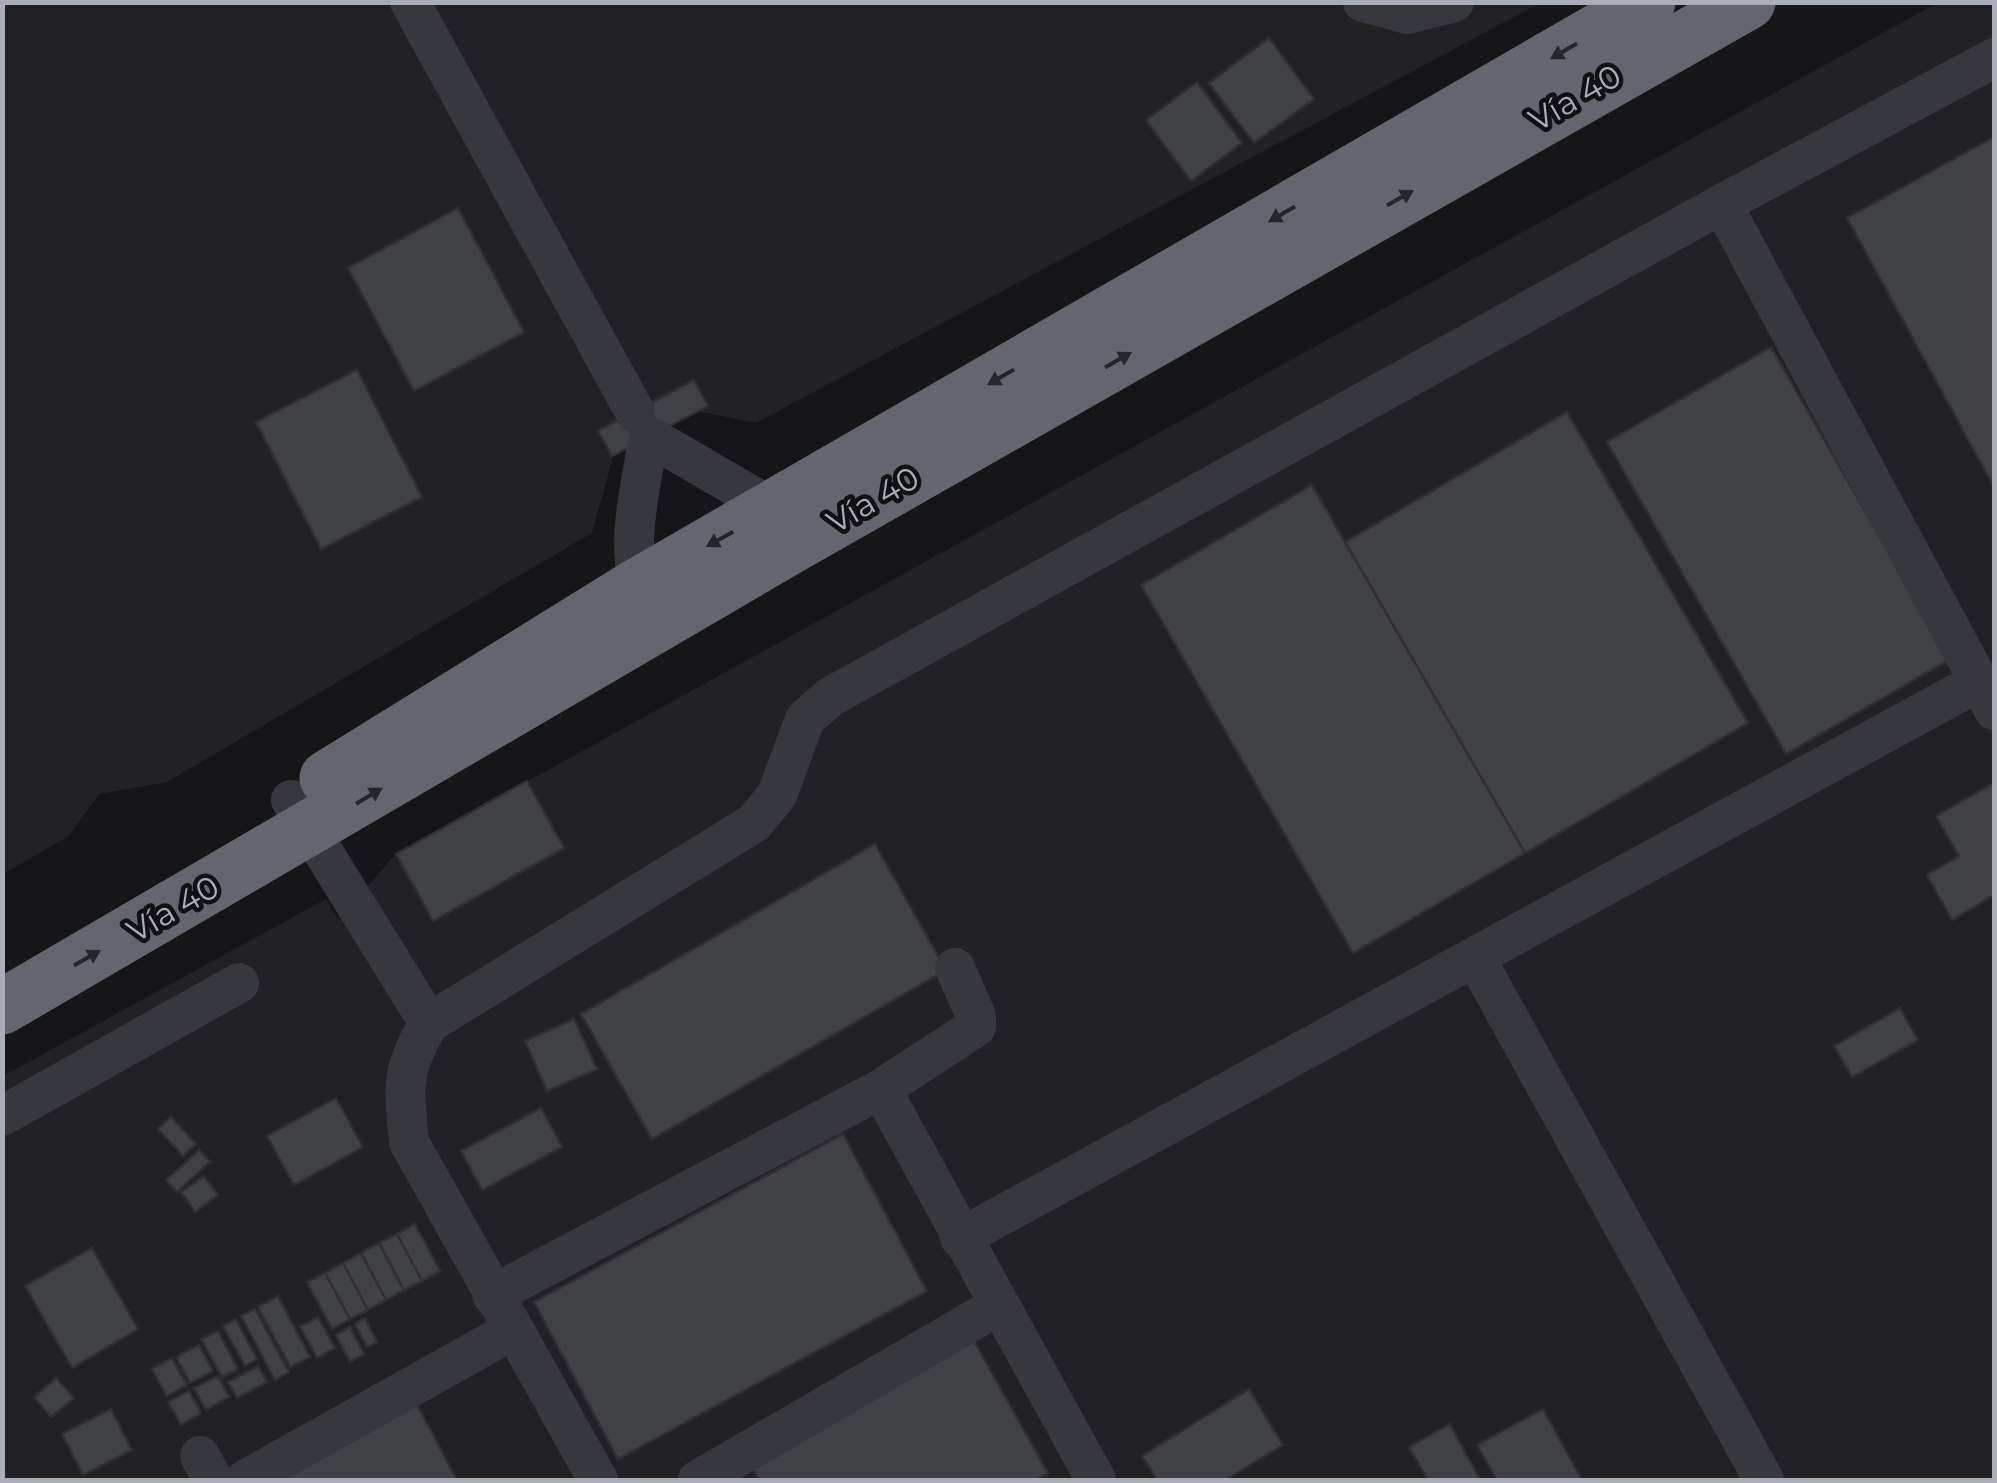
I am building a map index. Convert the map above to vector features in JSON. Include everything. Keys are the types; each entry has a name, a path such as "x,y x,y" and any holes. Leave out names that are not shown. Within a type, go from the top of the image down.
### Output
{"highway":[{"name":"Vía 40","path":"2,1006 300,816 647,605 1658,15 1748,2"},
{"name":"Vía 40","path":"2,963 300,816"}],"street":[{"path":"410,2 635,412"},
{"path":"1363,2 1407,14 1454,2"},
{"path":"598,1480 409,1142 404,1086 408,1058 429,1023 754,823 776,795 805,719 830,697 1994,58"},
{"path":"960,1238 1476,959 1986,696 1722,204"},
{"path":"647,605 636,521 649,436 784,527"},
{"path":"300,816 429,1023"},
{"path":"1476,959 1764,1480"},
{"path":"492,1296 881,1089 976,1027 976,1016 955,968"},
{"path":"2,1116 239,984"},
{"path":"881,1089 1096,1480"},
{"path":"698,1480 998,1306"},
{"path":"245,1480 513,1330"}],"shaded area":[{"path":"3,3 1540,3 756,423 696,411 614,454 592,533 167,782 99,794 69,836 3,874"},
{"path":"1937,3 1994,3 1994,1480 3,1480 3,1076 326,899 338,919 396,854"}],"building":[{"path":"1269,38 1314,99 1254,143 1209,83"},
{"path":"1197,82 1242,143 1191,181 1146,120"},
{"path":"1994,137 1994,487 1847,218"},
{"path":"458,208 524,332 414,391 348,268"},
{"path":"1771,347 1950,659 1786,754 1607,442"},
{"path":"357,370 422,497 321,549 256,422"},
{"path":"694,380 708,406 612,456 598,431"},
{"path":"1567,412 1748,723 1525,853 1345,542"},
{"path":"1312,485 1525,853 1353,953 1141,585"},
{"path":"527,781 564,848 433,921 396,854"},
{"path":"1994,783 1994,895 1952,920 1927,875 1959,856 1936,816"},
{"path":"875,844 946,970 652,1139 581,1014"},
{"path":"1900,1008 1918,1040 1852,1077 1834,1046"},
{"path":"574,1019 597,1069 547,1091 525,1041"},
{"path":"336,1098 363,1147 294,1185 267,1136"},
{"path":"541,1108 562,1147 482,1190 461,1151"},
{"path":"171,1117 196,1144 183,1156 158,1129"},
{"path":"843,1134 927,1291 618,1459 534,1302"},
{"path":"199,1150 210,1162 177,1192 166,1180"},
{"path":"204,1176 218,1195 195,1212 181,1192"},
{"path":"415,1224 440,1271 422,1281 397,1234"},
{"path":"397,1234 422,1281 404,1290 379,1243"},
{"path":"379,1243 404,1290 386,1300 361,1253"},
{"path":"92,1248 138,1329 72,1368 25,1286"},
{"path":"361,1253 386,1300 368,1310 343,1263"},
{"path":"343,1263 368,1310 350,1319 325,1273"},
{"path":"325,1273 350,1319 332,1329 307,1282"},
{"path":"278,1296 310,1357 290,1367 258,1307"},
{"path":"255,1309 289,1372 275,1380 241,1316"},
{"path":"318,1317 335,1348 317,1358 300,1327"},
{"path":"365,1318 377,1342 367,1347 355,1324"},
{"path":"236,1319 257,1359 245,1366 223,1326"},
{"path":"350,1327 364,1354 350,1362 336,1335"},
{"path":"218,1331 238,1369 222,1377 201,1339"},
{"path":"974,1341 1048,1473 1035,1480 759,1480 751,1465"},
{"path":"199,1345 213,1371 190,1383 176,1357"},
{"path":"172,1358 187,1385 167,1396 152,1369"},
{"path":"258,1366 267,1382 237,1398 228,1382"},
{"path":"218,1376 229,1397 206,1410 194,1388"},
{"path":"56,1378 74,1398 51,1417 34,1397"},
{"path":"1249,1389 1283,1445 1225,1480 1157,1480 1142,1456"},
{"path":"189,1391 201,1413 181,1425 168,1402"},
{"path":"412,1395 457,1480 257,1480"},
{"path":"111,1409 132,1450 83,1475 62,1434"},
{"path":"1543,1409 1582,1480 1497,1480 1477,1445"},
{"path":"1450,1424 1480,1480 1428,1480 1409,1447"}]}
